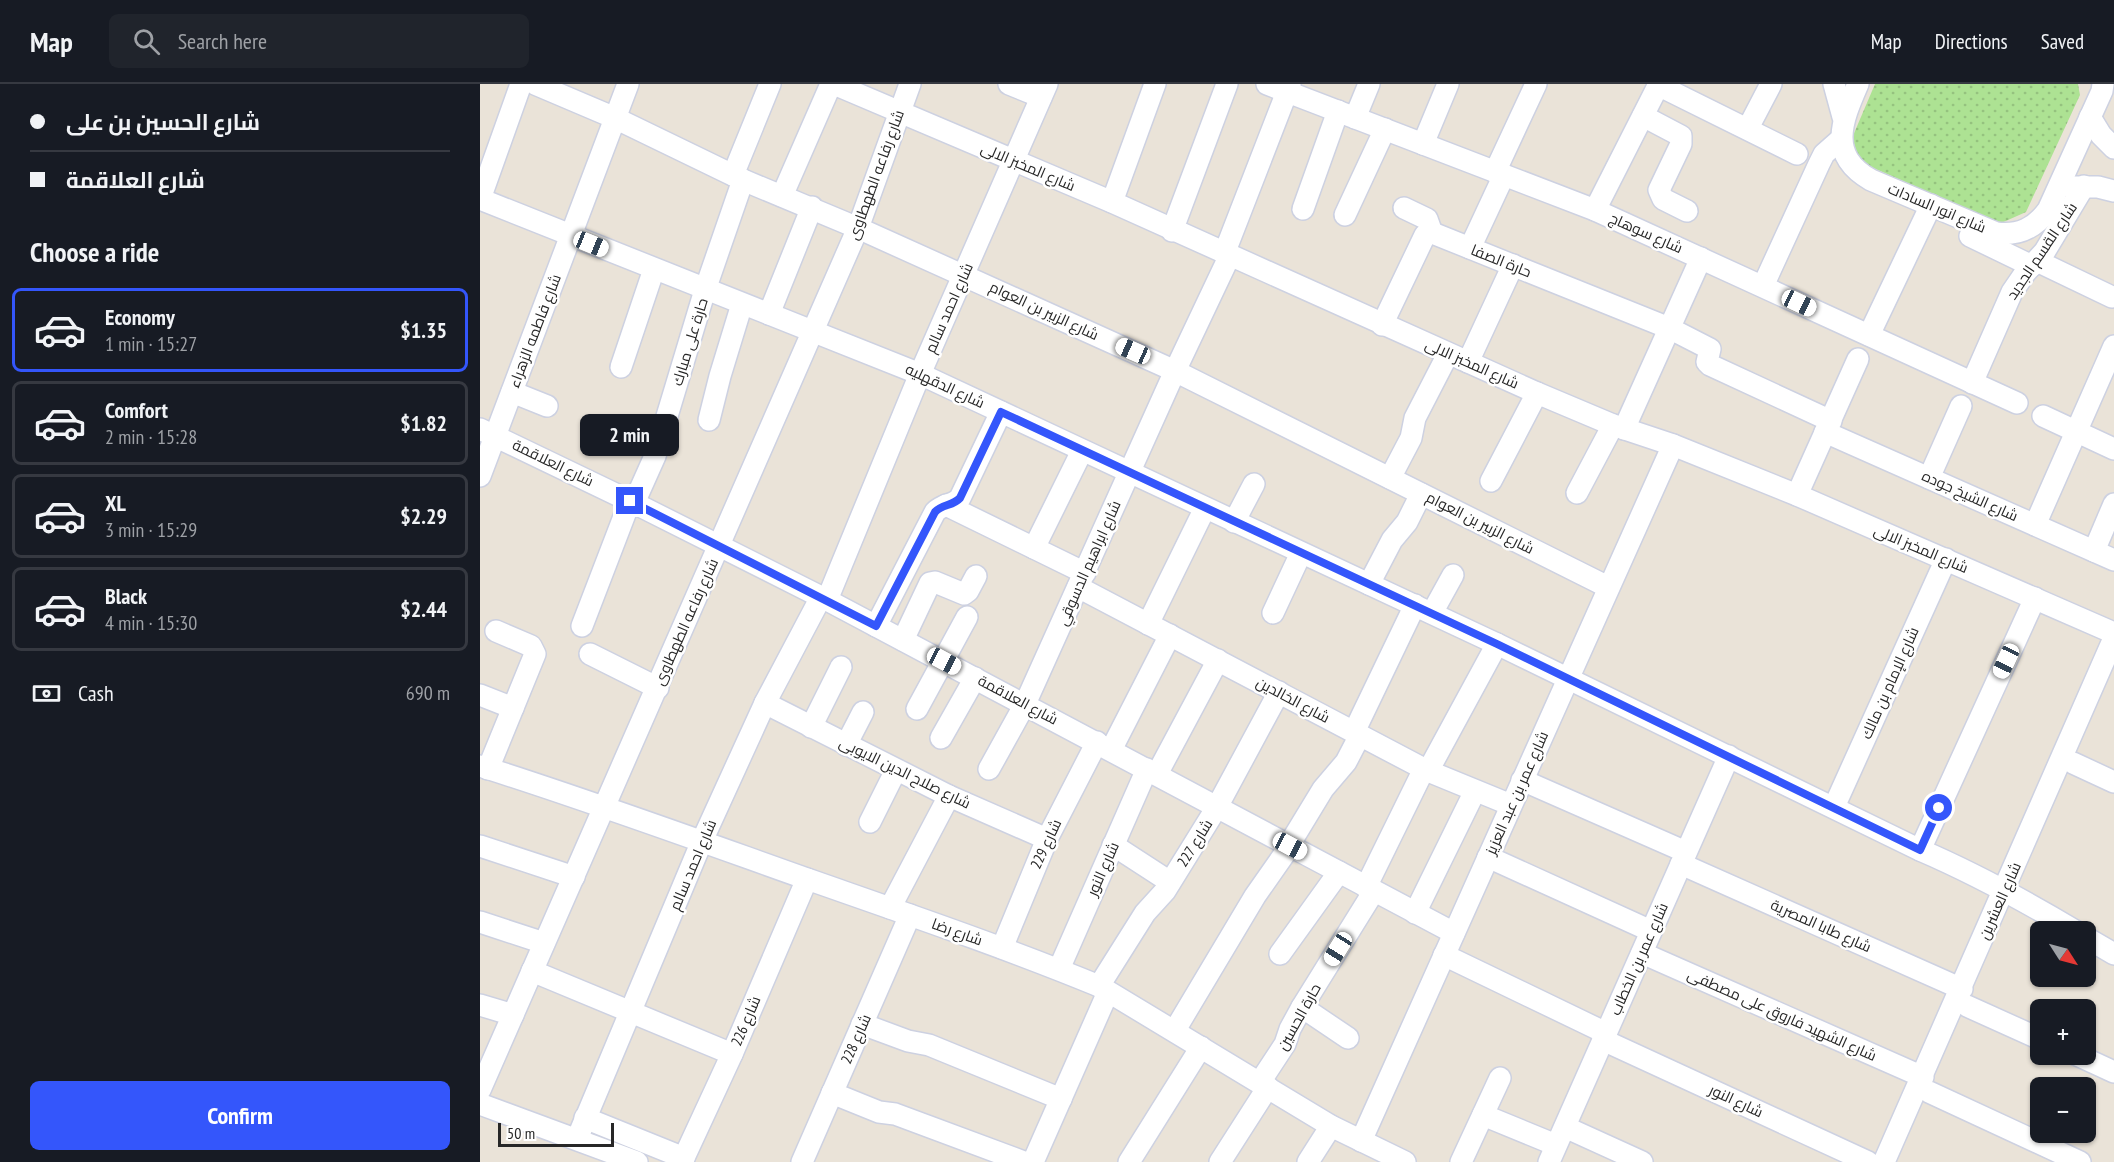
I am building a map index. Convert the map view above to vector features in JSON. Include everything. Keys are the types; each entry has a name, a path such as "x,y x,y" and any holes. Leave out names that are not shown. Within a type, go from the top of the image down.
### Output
{"street":[{"path":"480,199 521,84"},
{"name":"شارع الزبير بن العوام","path":"535,84 615,118 738,178 812,207 1175,370 1608,587"},
{"name":"شارع فاطمه الزهراء","path":"480,476 488,432 512,392 628,84"},
{"name":"حارة على مبارك","path":"582,626 632,502 655,456 738,178 770,84"},
{"path":"782,196 832,84"},
{"name":"شارع المخبز الالى","path":"832,84 1112,202 1172,231 1537,393 1797,495 2114,633"},
{"name":"شارع رفاعه الطهطاوى","path":"480,1090 858,228 910,84"},
{"path":"1009,84 1044,91"},
{"path":"1112,202 1155,84"},
{"path":"1172,231 1227,84"},
{"name":"شارع سوهاج","path":"1267,84 1289,88 1347,115 1595,210 2017,403"},
{"path":"1304,209 1347,115 1369,84"},
{"path":"1423,144 1448,84"},
{"path":"1470,248 1536,84"},
{"path":"1595,210 1659,84 1797,154"},
{"path":"1748,129 1771,84"},
{"path":"1834,84 1843,117"},
{"path":"1763,286 1824,154 1841,139 1843,117 1858,84"},
{"name":"شارع انور السادات","path":"1841,139 1848,159 1862,174 1996,233 2016,234 2035,225 2042,218 2057,191 2102,91 2103,84"},
{"name":"شارع ابراهيم الدسوقي","path":"989,770 1025,704 1226,255 1289,88"},
{"name":"شارع احمد سالم","path":"577,1138 702,842 765,703 824,598 1044,91"},
{"path":"1642,116 1681,136 1681,144 1659,190 1664,199 1688,211"},
{"path":"2090,117 2101,135 2114,148"},
{"path":"1345,215 1385,129"},
{"path":"2057,191 2084,186 2114,191"},
{"name":"شارع القسم الجديد","path":"1972,383 2012,292 2051,242 2084,186"},
{"name":"شارع الدقهليه","path":"480,199 920,374 1568,678 2010,892 2059,921"},
{"path":"1869,335 1931,205"},
{"path":"769,314 812,207"},
{"path":"1382,324 1425,236 1432,233 1427,219 1404,208"},
{"path":"1921,226 1930,220 1939,221 2112,297"},
{"name":"حارة الصفا","path":"1432,233 1670,328"},
{"path":"1577,493 1619,427 1670,328 1701,258"},
{"path":"1468,363 1513,266"},
{"path":"621,367 654,269"},
{"path":"709,420 742,304"},
{"name":"شارع الشيخ جوده","path":"1670,328 1710,349 1707,362 1710,365 1929,478 2114,560"},
{"path":"2035,525 2114,346"},
{"path":"1390,478 1411,438 1415,418 1448,354"},
{"path":"1797,495 1858,359"},
{"path":"512,392 547,406"},
{"path":"1491,481 1537,393"},
{"path":"1929,478 1961,406"},
{"path":"876,626 935,512 940,507 955,503 960,498 1001,412"},
{"path":"2043,416 2114,449"},
{"name":"شارع العلاقمة","path":"488,432 824,598 1454,933"},
{"name":"شارع عمر بن عبد العزيز","path":"1367,1150 1444,955 1672,445"},
{"path":"1034,548 1082,451"},
{"path":"1234,522 1254,484"},
{"path":"1370,584 1392,540 1407,522 1421,494"},
{"path":"2094,551 2114,504"},
{"name":"شارع الخالدين","path":"946,505 1034,548 1148,624 1426,770 1511,806"},
{"path":"1148,624 1204,508"},
{"path":"1273,613 1301,553"},
{"name":"شارع الإمام بن مالك","path":"1834,807 1946,559"},
{"path":"1175,1030 1255,896 1289,846 1323,789 1346,762 1357,734 1423,609 1453,574"},
{"path":"903,640 930,583 935,582 964,594 976,576"},
{"path":"1920,850 2035,598"},
{"path":"917,709 967,617"},
{"path":"484,767 513,708 535,651 531,646 496,631"},
{"name":"شارع 229","path":"1002,948 1047,839 1170,635"},
{"name":"شارع العشرين","path":"1898,1162 1926,1084 2010,892 2114,638"},
{"name":"حارة الحسين","path":"1220,1162 1264,1085 1290,1029 1370,889 1426,770 1497,644"},
{"path":"590,654 658,688"},
{"name":"شارع النور","path":"1059,969 1113,845 1152,772 1218,660"},
{"path":"811,727 841,667"},
{"name":"شارع العشرين","path":"2010,892 2112,677"},
{"path":"941,738 975,678"},
{"name":"شارع 227","path":"1033,1162 1061,1099 1104,989 1145,913 1170,882 1217,807 1279,692"},
{"path":"480,695 513,708"},
{"name":"شارع صلاح الدين الايوبى","path":"765,703 896,770 1047,839"},
{"path":"846,745 863,712"},
{"name":"شارع عمر بن الخطاب","path":"1556,1145 1729,756"},
{"path":"2073,763 2114,782"},
{"name":"شارع رضا","path":"484,767 1059,969 1104,989 1175,1030 1367,1150 1405,1162"},
{"path":"870,822 896,770"},
{"name":"شارع طابا المصرية","path":"1522,780 1684,858 1964,998 2030,1034"},
{"path":"1415,913 1475,791"},
{"name":"شارع 228","path":"804,1161 862,1024 900,912 949,795"},
{"path":"1113,845 1170,882"},
{"path":"480,846 574,877"},
{"path":"1488,857 1651,931"},
{"path":"1280,954 1339,872"},
{"name":"شارع 226","path":"683,1160 732,1054 807,879"},
{"path":"480,922 544,943"},
{"path":"2096,940 2111,945"},
{"name":"شارع الشهيد فاروق على مصطفى","path":"1642,953 1926,1084 2080,1162"},
{"name":"شارع النور","path":"1444,955 1605,1037 1868,1162"},
{"path":"532,971 732,1054"},
{"path":"480,1005 513,1015"},
{"path":"1302,1008 1348,1038"},
{"path":"862,1024 908,1041 929,1045 1061,1099"},
{"path":"1129,1162 1202,1047"},
{"path":"2096,1064 2114,1072"},
{"path":"1461,1162 1500,1078"},
{"name":"شارع العشرين","path":"1884,1162 1926,1084"},
{"path":"832,1093 879,1112 895,1114 1024,1162"},
{"path":"480,1104 577,1138 608,1156 637,1162"},
{"path":"1483,1115 1556,1145 1641,1162"},
{"path":"585,1118 683,1160"},
{"path":"1308,1162 1331,1126"}],"green space":[{"path":"1875,84 2078,84 2080,95 2026,212 1999,224 1860,162 1852,138"}],"route":[{"path":"630,501 876,626 935,512 940,507 955,503 960,498 1001,412 1497,644 1920,850 1939,808"}]}
